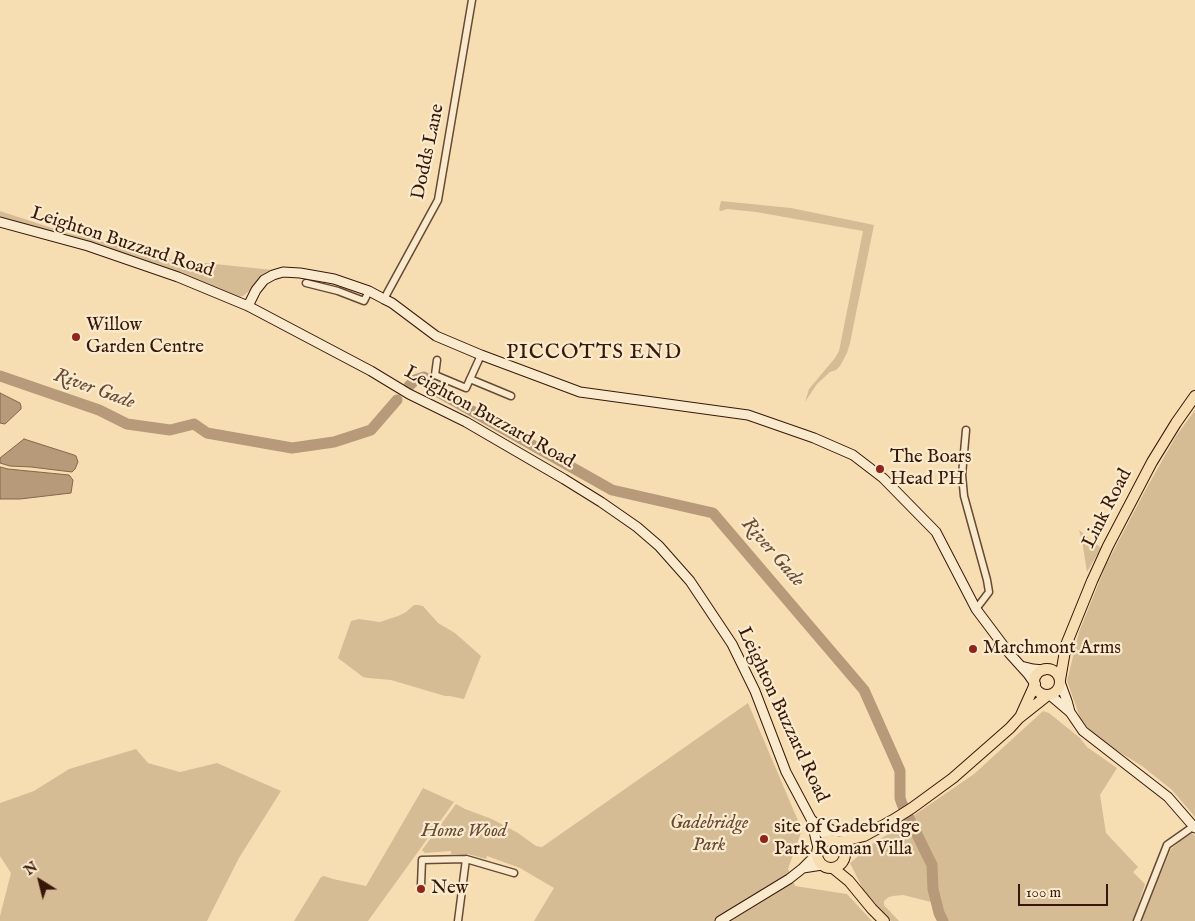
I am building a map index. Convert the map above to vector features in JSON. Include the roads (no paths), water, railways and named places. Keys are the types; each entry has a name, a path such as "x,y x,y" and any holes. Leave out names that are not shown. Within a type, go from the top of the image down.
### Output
{"main road":[{"name":"Link Road","path":"1019,718 1035,684 1037,675 1056,661 1066,645 1092,580 1116,529 1152,462 1195,396"},
{"name":"Link Road","path":"844,858 864,836 912,808 952,778 1019,718 1058,689 1066,645"},
{"path":"1045,670 1055,672 1060,681"},
{"path":"1035,684 1040,692 1049,695"},
{"name":"Link Road","path":"840,842 864,836"},
{"path":"844,858 838,866 828,868 822,865 818,859 817,851 821,844 829,840 840,842 843,846 850,881"},
{"path":"833,868 850,881 884,921"}],"street":[{"name":"Dodds Lane","path":"384,299 438,200 472,0"},
{"name":"Leighton Buzzard Road","path":"0,222 88,246 178,277 248,306 371,371 409,394 466,422 601,502 637,527 659,546 690,581 732,644 755,691 786,772 811,819 829,840"},
{"path":"248,306 256,290 264,280 273,275 283,272 300,273 334,279 392,303 436,336 481,356 580,392 748,414 814,438 853,455 883,478 936,532 976,609 1035,684"},
{"path":"306,283 338,291 364,301 369,292"},
{"path":"437,360 435,375 466,388 481,356"},
{"path":"470,379 510,396"},
{"path":"966,430 962,475 964,496 989,592 976,609"},
{"path":"1021,666 1045,670"},
{"path":"1060,681 1070,712"},
{"path":"1049,695 1070,712 1083,732 1168,797 1194,827 1167,845 1137,921"},
{"path":"811,819 836,832 854,833 877,829"},
{"name":"Leighton Buzzard Road","path":"811,819 817,851"},
{"path":"720,921 789,879 803,868 817,851"},
{"path":"421,885 422,860 466,859 514,873"},
{"path":"458,921 466,859"},
{"path":"803,868 822,865"}],"waterway":[{"name":"River Gade","path":"0,376 99,410 127,424 170,430 194,424 207,433 292,448 334,442 371,430 397,400"},
{"name":"River Gade","path":"409,386 415,380 424,377 433,383 440,393 612,490 713,513 864,690 900,771 900,798 932,865 933,889 943,921"}],"place":[{"name":"Willow Garden Centre","path":"76,337"},
{"name":"The Boars Head PH","path":"880,469"},
{"name":"Marchmont Arms","path":"973,649"},
{"name":"site of Gadebridge Park Roman Villa","path":"764,839"},
{"name":"New","path":"421,889"}],"district":[{"name":"PICCOTTS END","path":"594,354"}],"park label":[{"name":"Home Wood","path":"464,832"},
{"name":"Gadebridge Park","path":"709,835"}]}
